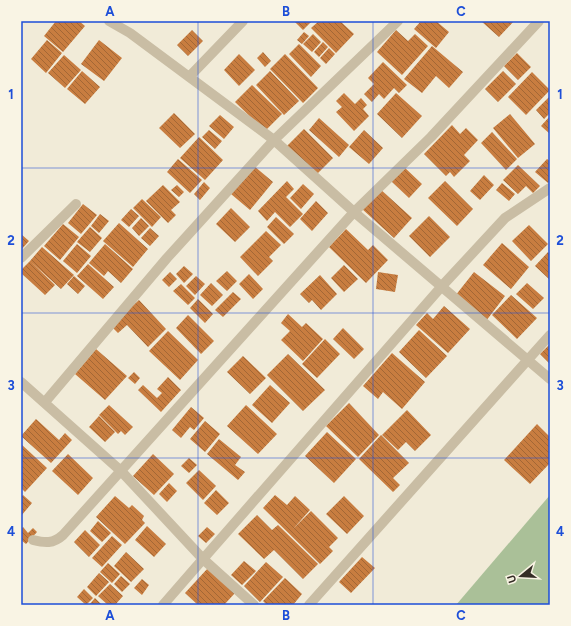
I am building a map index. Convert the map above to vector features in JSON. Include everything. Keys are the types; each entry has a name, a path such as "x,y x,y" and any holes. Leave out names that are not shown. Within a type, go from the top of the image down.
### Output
{"street":[{"path":"109,21 130,33 274,140 354,212 550,379"},
{"path":"189,77 243,21"},
{"path":"45,402 167,258 274,140 398,21"},
{"path":"33,540 47,543 59,538 354,212 431,137 539,21"},
{"path":"163,605 442,286 505,218 550,188"},
{"path":"21,258 76,204"},
{"path":"309,605 550,335"},
{"path":"21,382 120,471 203,559 254,605"}],"green space":[{"path":"550,495 550,605 456,605"}],"building":[{"path":"56,21 79,21 85,26 63,52 44,36"},
{"path":"294,21 312,21 303,30"},
{"path":"319,21 340,21 354,34 336,53 311,28"},
{"path":"421,21 436,21 449,32 436,48 414,29"},
{"path":"481,21 514,21 499,37"},
{"path":"192,30 203,41 188,56 177,45"},
{"path":"396,30 408,41 415,34 428,46 402,75 377,52"},
{"path":"304,32 309,36 302,44 297,40"},
{"path":"313,34 321,42 312,52 303,44"},
{"path":"47,40 62,53 46,73 31,59"},
{"path":"99,40 122,58 104,81 81,64"},
{"path":"323,42 328,47 319,57 314,52"},
{"path":"299,44 321,66 311,77 289,54"},
{"path":"432,46 463,72 449,88 436,76 422,93 404,79"},
{"path":"329,48 335,54 326,64 320,58"},
{"path":"263,52 271,61 265,67 257,58"},
{"path":"517,53 531,67 518,80 504,66"},
{"path":"239,54 255,70 239,86 224,70"},
{"path":"285,54 318,88 303,103 270,69"},
{"path":"64,55 81,70 65,88 48,73"},
{"path":"383,62 407,85 399,93 394,88 384,99 379,94 372,102 364,94 374,84 368,78"},
{"path":"82,71 100,87 85,104 67,89"},
{"path":"270,71 299,101 284,115 256,85"},
{"path":"503,71 516,84 498,102 485,89"},
{"path":"532,72 550,90 526,115 508,97"},
{"path":"252,85 282,114 265,131 235,102"},
{"path":"344,93 355,104 361,98 367,105 363,109 369,116 354,131 336,112 342,107 336,101"},
{"path":"396,93 422,116 402,138 377,114"},
{"path":"550,96 550,113 544,119 536,110"},
{"path":"174,113 195,134 180,148 159,128"},
{"path":"510,114 535,144 518,158 493,128"},
{"path":"220,115 234,127 224,139 209,126"},
{"path":"550,116 550,134 541,126"},
{"path":"319,118 349,145 339,157 309,130"},
{"path":"452,125 460,134 466,128 478,140 464,155 470,161 454,177 450,172 446,176 424,154"},
{"path":"304,129 333,158 316,175 287,146"},
{"path":"209,130 222,141 215,149 202,137"},
{"path":"364,130 383,148 369,164 349,147"},
{"path":"492,132 517,159 506,170 481,143"},
{"path":"199,137 223,160 205,180 180,158"},
{"path":"178,159 202,180 190,193 167,172"},
{"path":"547,159 550,161 550,181 548,183 535,172"},
{"path":"518,165 540,186 533,193 526,186 518,194 503,180"},
{"path":"254,166 273,182 250,210 231,194"},
{"path":"404,167 422,184 409,198 391,181"},
{"path":"484,175 494,185 480,200 470,191"},
{"path":"287,181 294,189 286,197 303,214 290,227 275,212 267,221 258,211"},
{"path":"445,181 473,209 457,226 428,198"},
{"path":"204,182 210,188 200,200 194,194"},
{"path":"502,183 515,194 509,201 496,190"},
{"path":"303,184 314,194 301,209 290,198"},
{"path":"163,185 180,202 171,210 176,215 168,223 146,201"},
{"path":"177,185 184,192 179,197 171,190"},
{"path":"379,188 412,218 394,238 361,208"},
{"path":"142,199 161,217 152,227 133,208"},
{"path":"316,201 328,213 312,231 300,219"},
{"path":"83,204 97,215 81,234 68,223"},
{"path":"231,208 250,227 235,242 216,224"},
{"path":"131,209 139,216 129,227 121,220"},
{"path":"100,214 109,221 99,233 91,226"},
{"path":"429,216 450,237 430,257 409,236"},
{"path":"276,217 294,234 284,244 267,227"},
{"path":"141,218 149,226 139,236 132,228"},
{"path":"119,223 148,249 133,267 103,241"},
{"path":"63,224 79,237 60,260 44,246"},
{"path":"529,225 548,244 531,261 512,241"},
{"path":"90,227 102,238 90,252 77,242"},
{"path":"150,228 159,236 150,246 141,238"},
{"path":"346,229 368,250 373,245 388,260 366,283 329,247"},
{"path":"266,231 281,245 269,257 273,261 258,276 240,257"},
{"path":"21,234 29,241 21,250"},
{"path":"502,243 529,267 511,289 483,265"},
{"path":"77,244 91,256 77,273 63,261"},
{"path":"105,244 133,269 121,283 108,271 104,276 89,263"},
{"path":"42,247 74,275 61,289 30,261"},
{"path":"548,252 550,254 550,280 535,266"},
{"path":"30,261 55,285 45,295 21,273 21,270"},
{"path":"88,264 114,287 103,299 77,276"},
{"path":"344,265 358,279 344,292 331,278"},
{"path":"184,266 193,274 184,283 176,274"},
{"path":"227,271 237,281 227,291 216,281"},
{"path":"170,272 177,279 169,287 162,280"},
{"path":"378,272 398,275 395,292 376,289"},
{"path":"474,272 505,296 486,321 455,296"},
{"path":"249,274 263,289 253,299 239,284"},
{"path":"320,275 337,294 321,310 312,300 309,303 300,294"},
{"path":"74,276 85,286 78,294 67,284"},
{"path":"196,276 205,284 195,295 186,286"},
{"path":"211,283 223,295 212,306 200,295"},
{"path":"527,283 544,298 533,309 516,294"},
{"path":"181,284 195,298 188,305 173,291"},
{"path":"233,292 241,299 223,317 215,310"},
{"path":"511,295 537,318 517,339 492,315"},
{"path":"198,299 213,314 205,323 190,308"},
{"path":"139,300 166,329 148,347 127,325 118,333 111,326"},
{"path":"444,306 470,329 448,353 416,325 427,313 433,319"},
{"path":"288,314 302,327 306,323 323,339 303,361 281,340 290,331 281,323"},
{"path":"188,315 214,341 201,354 176,328"},
{"path":"343,328 364,349 354,359 333,339"},
{"path":"419,330 447,356 426,378 399,352"},
{"path":"168,331 198,360 180,380 149,351"},
{"path":"325,339 340,354 317,378 302,364"},
{"path":"550,344 550,364 540,354"},
{"path":"96,349 127,376 105,400 75,374"},
{"path":"392,353 425,382 402,409 383,392 378,399 363,386"},
{"path":"288,354 325,390 303,411 267,375"},
{"path":"243,356 266,378 250,394 227,372"},
{"path":"134,372 140,378 135,384 128,378"},
{"path":"168,377 181,390 161,412 138,390 143,385 157,398 162,393 157,389"},
{"path":"270,385 290,403 272,423 252,405"},
{"path":"349,403 379,435 358,457 326,426"},
{"path":"109,405 133,427 125,435 121,431 118,434 99,415"},
{"path":"246,405 277,434 258,454 227,426"},
{"path":"191,407 204,418 194,430 190,427 181,438 172,430"},
{"path":"407,410 431,435 415,451 406,442 398,450 382,435"},
{"path":"99,416 115,432 105,442 89,427"},
{"path":"36,419 59,440 65,433 72,440 51,463 21,436"},
{"path":"205,421 220,434 205,452 190,439"},
{"path":"537,424 550,437 550,463 530,484 504,460"},
{"path":"327,432 356,459 334,483 305,456"},
{"path":"381,435 409,463 393,478 400,485 393,492 359,459"},
{"path":"219,439 241,457 235,465 245,472 238,480 207,454"},
{"path":"21,444 47,468 25,492 21,488"},
{"path":"68,454 93,478 78,495 52,471"},
{"path":"153,454 174,474 154,495 133,476"},
{"path":"189,458 197,465 189,473 181,466"},
{"path":"199,470 216,486 203,500 186,483"},
{"path":"169,483 177,491 167,502 159,494"},
{"path":"216,490 229,503 217,515 204,503"},
{"path":"23,495 32,503 21,516 21,497"},
{"path":"275,495 287,505 295,496 310,510 293,529 311,511 338,538 329,547 333,551 320,564 263,508"},
{"path":"115,496 129,508 132,505 144,516 142,520 145,523 125,544 96,517"},
{"path":"344,496 364,516 347,534 326,514"},
{"path":"257,515 272,530 278,525 318,564 303,579 274,550 264,559 238,534"},
{"path":"98,521 111,533 102,542 90,531"},
{"path":"147,526 166,544 154,557 135,540"},
{"path":"23,527 28,533 33,528 37,532 26,544 21,540 21,529"},
{"path":"207,527 215,534 206,543 198,536"},
{"path":"85,530 100,545 89,557 74,542"},
{"path":"112,536 122,545 102,567 92,558"},
{"path":"126,552 144,569 131,582 114,566"},
{"path":"362,557 375,568 351,593 339,582"},
{"path":"244,561 256,571 242,585 231,575"},
{"path":"266,562 283,577 260,602 244,586"},
{"path":"108,563 120,574 112,583 100,572"},
{"path":"208,568 235,593 224,605 198,605 185,593"},
{"path":"99,573 109,582 96,596 87,587"},
{"path":"121,576 130,584 122,592 114,584"},
{"path":"285,578 302,594 293,605 267,605 263,601"},
{"path":"142,579 149,585 142,595 134,588"},
{"path":"110,584 123,596 115,605 108,605 98,596"},
{"path":"84,589 93,598 86,605 77,597"},
{"path":"95,598 102,605 89,605"}]}
